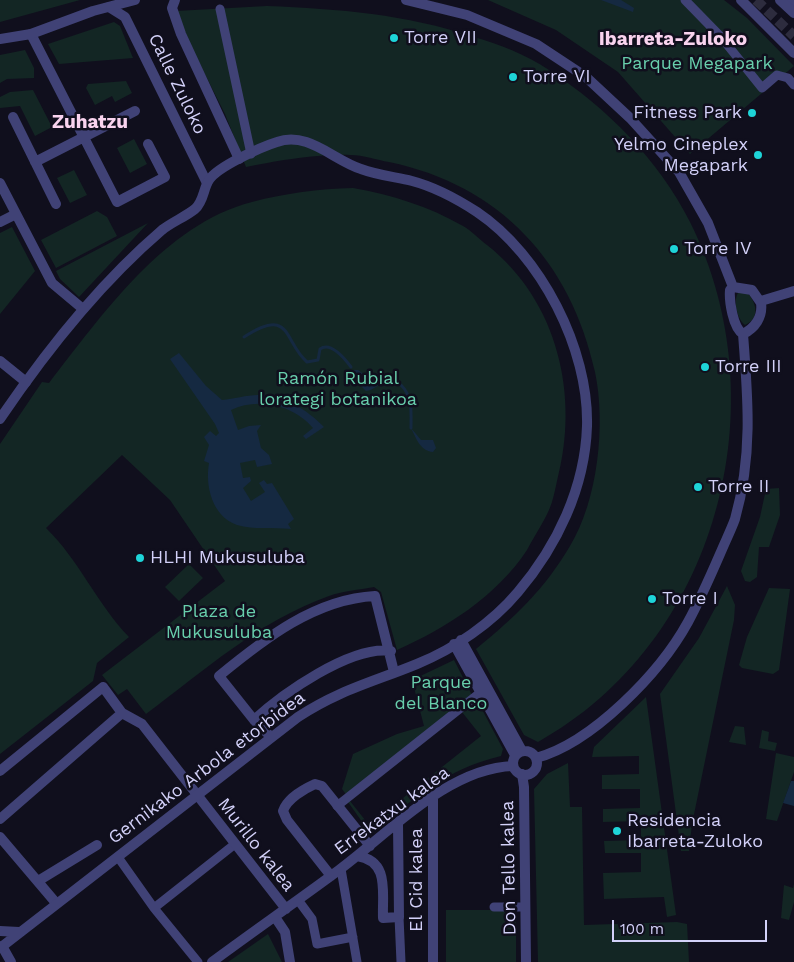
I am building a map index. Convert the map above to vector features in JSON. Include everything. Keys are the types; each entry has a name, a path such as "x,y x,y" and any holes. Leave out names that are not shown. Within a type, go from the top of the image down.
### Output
{"street":[{"path":"0,39 31,34 135,0"},
{"name":"Calle Zuloko","path":"175,0 172,8 181,34 239,159"},
{"path":"406,0 476,18 536,44 586,77 630,118 679,172 708,223 733,287"},
{"path":"685,0 721,37 762,88 777,75 788,78 794,85"},
{"path":"741,0 794,53"},
{"path":"780,0 794,13"},
{"path":"790,0 794,4"},
{"name":"Calle Zuloko","path":"109,7 125,17 207,183"},
{"path":"220,9 251,154"},
{"path":"31,34 118,202 165,177 148,144"},
{"path":"35,162 135,111"},
{"path":"13,117 56,204"},
{"name":"Gernikako Arbola etorbidea","path":"1,946 197,796 271,736 321,702 359,685 420,663 479,628 517,593 551,548 574,495 583,461 587,425 581,376 568,330 558,305 539,275 481,214 456,199 416,182 362,170 344,163 309,142 299,139 276,142 239,159 220,169 207,183"},
{"path":"0,183 52,283 83,309"},
{"path":"0,419 26,382 83,309 128,260 165,227 195,209 200,202 207,183"},
{"path":"0,222 16,214"},
{"path":"733,287 752,290 761,302 761,314 757,323 743,334"},
{"path":"536,758 572,742 619,706 650,675 688,624 734,519 742,482 749,420 743,334 737,326 730,297 730,290 733,287"},
{"path":"761,302 794,291"},
{"path":"0,361 26,382"},
{"path":"271,736 254,720 218,676 265,638 315,611 354,597 375,596 391,651 394,672"},
{"path":"457,642 481,692 519,753"},
{"path":"457,642 519,753"},
{"name":"Gernikako Arbola etorbidea","path":"254,720 301,683 343,662 371,652 391,651"},
{"name":"Murillo kalea","path":"0,771 103,687 122,713 142,724 286,909"},
{"name":"Errekatxu kalea","path":"337,806 481,692"},
{"path":"0,818 122,713"},
{"path":"519,753 530,752 536,758"},
{"path":"519,753 513,766 522,774 534,770 536,758"},
{"name":"Errekatxu kalea","path":"212,962 341,869 453,783 482,771 513,766"},
{"name":"Don Tello kalea","path":"522,774 524,787 526,962"},
{"path":"331,876 287,820 283,811 285,805 315,784 322,786 370,846"},
{"name":"El Cid kalea","path":"433,798 433,962"},
{"path":"398,824 401,962"},
{"path":"0,837 56,903"},
{"path":"154,908 235,844"},
{"path":"38,881 97,845"},
{"path":"357,856 369,858 376,864 382,876 383,918 399,917"},
{"path":"120,860 154,908 198,962"},
{"path":"341,869 357,962"},
{"path":"298,900 312,919 317,944 353,937"},
{"path":"494,907 525,907"},
{"path":"275,917 285,932 290,962"},
{"path":"0,931 19,932"},
{"path":"1,946 10,962"}],"green space":[{"path":"0,0 80,0 0,22"},
{"name":"Parque Megapark","path":"488,0 724,0 747,18 794,66 690,154 618,72 556,30"},
{"path":"267,6 346,11 423,23 503,47 531,59 549,70 611,118 630,137 663,177 690,222 717,293 730,366 729,440 715,513 689,582 650,645 600,699 538,742 524,735 476,649 516,614 550,576 570,546 580,527 587,507 597,461 600,415 595,372 584,332 568,296 549,263 525,234 497,210 465,189 429,173 356,155 312,156 246,167 225,114 177,19 176,11"},
{"path":"114,22 120,26 133,58 59,64 48,44"},
{"path":"25,50 34,68 34,78 7,79 0,83 0,55"},
{"path":"126,81 132,93 115,102 112,96 95,105 86,88 88,84"},
{"path":"33,90 52,127 35,136 20,106 0,108 0,97 10,92"},
{"path":"134,139 147,164 130,173 117,148"},
{"path":"74,170 87,195 70,203 57,178"},
{"name":"Ramón Rubial lorategi botanikoa","path":"353,188 409,202 437,213 466,228 511,268 531,294 546,322 557,352 564,384 566,416 564,449 550,507 527,550 501,582 469,609 434,632 397,650 381,592 374,587 339,593 303,606 256,633 211,664 146,714 127,689 118,695 102,675 225,581 170,500 122,455 46,528 68,554 107,611 129,637 97,663 93,681 0,754 0,444 42,382 49,383 91,329 138,275 191,230 220,213 252,202 302,192"},
{"path":"97,211 107,217 117,236 56,268 41,240"},
{"path":"148,223 79,297 60,279 56,271"},
{"path":"12,227 35,271 0,314 0,233"},
{"path":"747,292 755,305 755,314 750,322 745,325 738,314 736,301 738,293"},
{"path":"779,488 780,515 769,547 759,547 757,577 750,582 745,581 741,571 760,517 766,489"},
{"path":"189,564 203,578 179,601 165,587"},
{"path":"727,586 735,605 734,620 692,824 689,851 681,851 660,694 699,638"},
{"path":"769,588 790,589 779,670 773,674 742,668 739,665 747,637"},
{"name":"Parque del Blanco","path":"454,660 474,699 348,797 342,789 353,754 397,734 424,726 412,680"},
{"path":"646,697 676,915 667,917 664,897 604,899 603,873 641,872 641,853 605,853 604,841 641,840 641,821 603,822 603,809 640,808 640,789 602,789 602,775 639,774 639,756 592,757 594,747"},
{"path":"477,700 503,749 501,756 463,769 447,777 416,797 370,833 348,802 350,801 369,825 481,736 462,712"},
{"path":"735,726 744,727 746,745 729,742"},
{"path":"762,730 769,732 768,741 777,743 775,751 759,748"},
{"path":"776,753 794,757 794,772 777,821 766,819"},
{"path":"568,763 570,807 582,807 584,925 677,922 687,924 689,962 538,962 534,789 547,774"},
{"path":"794,884 794,902 789,920 781,918 784,885 793,888"},
{"path":"446,910 516,910 516,962 446,962"},
{"path":"268,934 282,962 228,962"}],"water":[{"path":"601,0 621,0 634,8 633,12"},
{"path":"179,353 206,386 222,400 254,395 277,397 294,404 310,414 324,427 306,439 303,436 313,428 305,420 286,409 263,404 252,404 231,410 238,430 249,426 261,425 257,431 261,448 269,455 272,464 257,467 255,460 240,463 243,478 250,477 251,481 243,488 251,501 265,492 259,483 264,480 267,484 272,483 294,519 288,524 291,529 237,525 228,521 216,507 208,481 209,463 204,461 209,445 204,437 210,431 216,436 219,433 215,424 170,359"},
{"path":"353,370 358,370 374,382 381,377 388,381 372,390 366,391 352,377"},
{"path":"411,428 421,440 433,440 436,448 433,452 422,447"},
{"path":"791,781 794,781 794,806 783,803"}],"waterway":[{"path":"244,337 260,328 271,325 279,326 307,362 318,360 320,349 329,347 337,352 351,367"},
{"path":"401,385 408,395 411,411 411,428"}],"tunnel":[{"path":"756,0 794,36"}],"place":[{"name":"Torre VII","path":"394,38"},
{"name":"Torre VI","path":"513,77"},
{"name":"Fitness Park","path":"752,113"},
{"name":"Yelmo Cineplex Megapark","path":"758,155"},
{"name":"Torre IV","path":"674,249"},
{"name":"Torre III","path":"705,367"},
{"name":"Torre II","path":"698,487"},
{"name":"HLHI Mukusuluba","path":"140,558"},
{"name":"Torre I","path":"652,599"},
{"name":"Residencia Ibarreta-Zuloko","path":"617,831"}],"district":[{"name":"Ibarreta-Zuloko","path":"673,39"},
{"name":"Zuhatzu","path":"90,122"}],"park label":[{"name":"Plaza de Mukusuluba","path":"219,622"}]}
